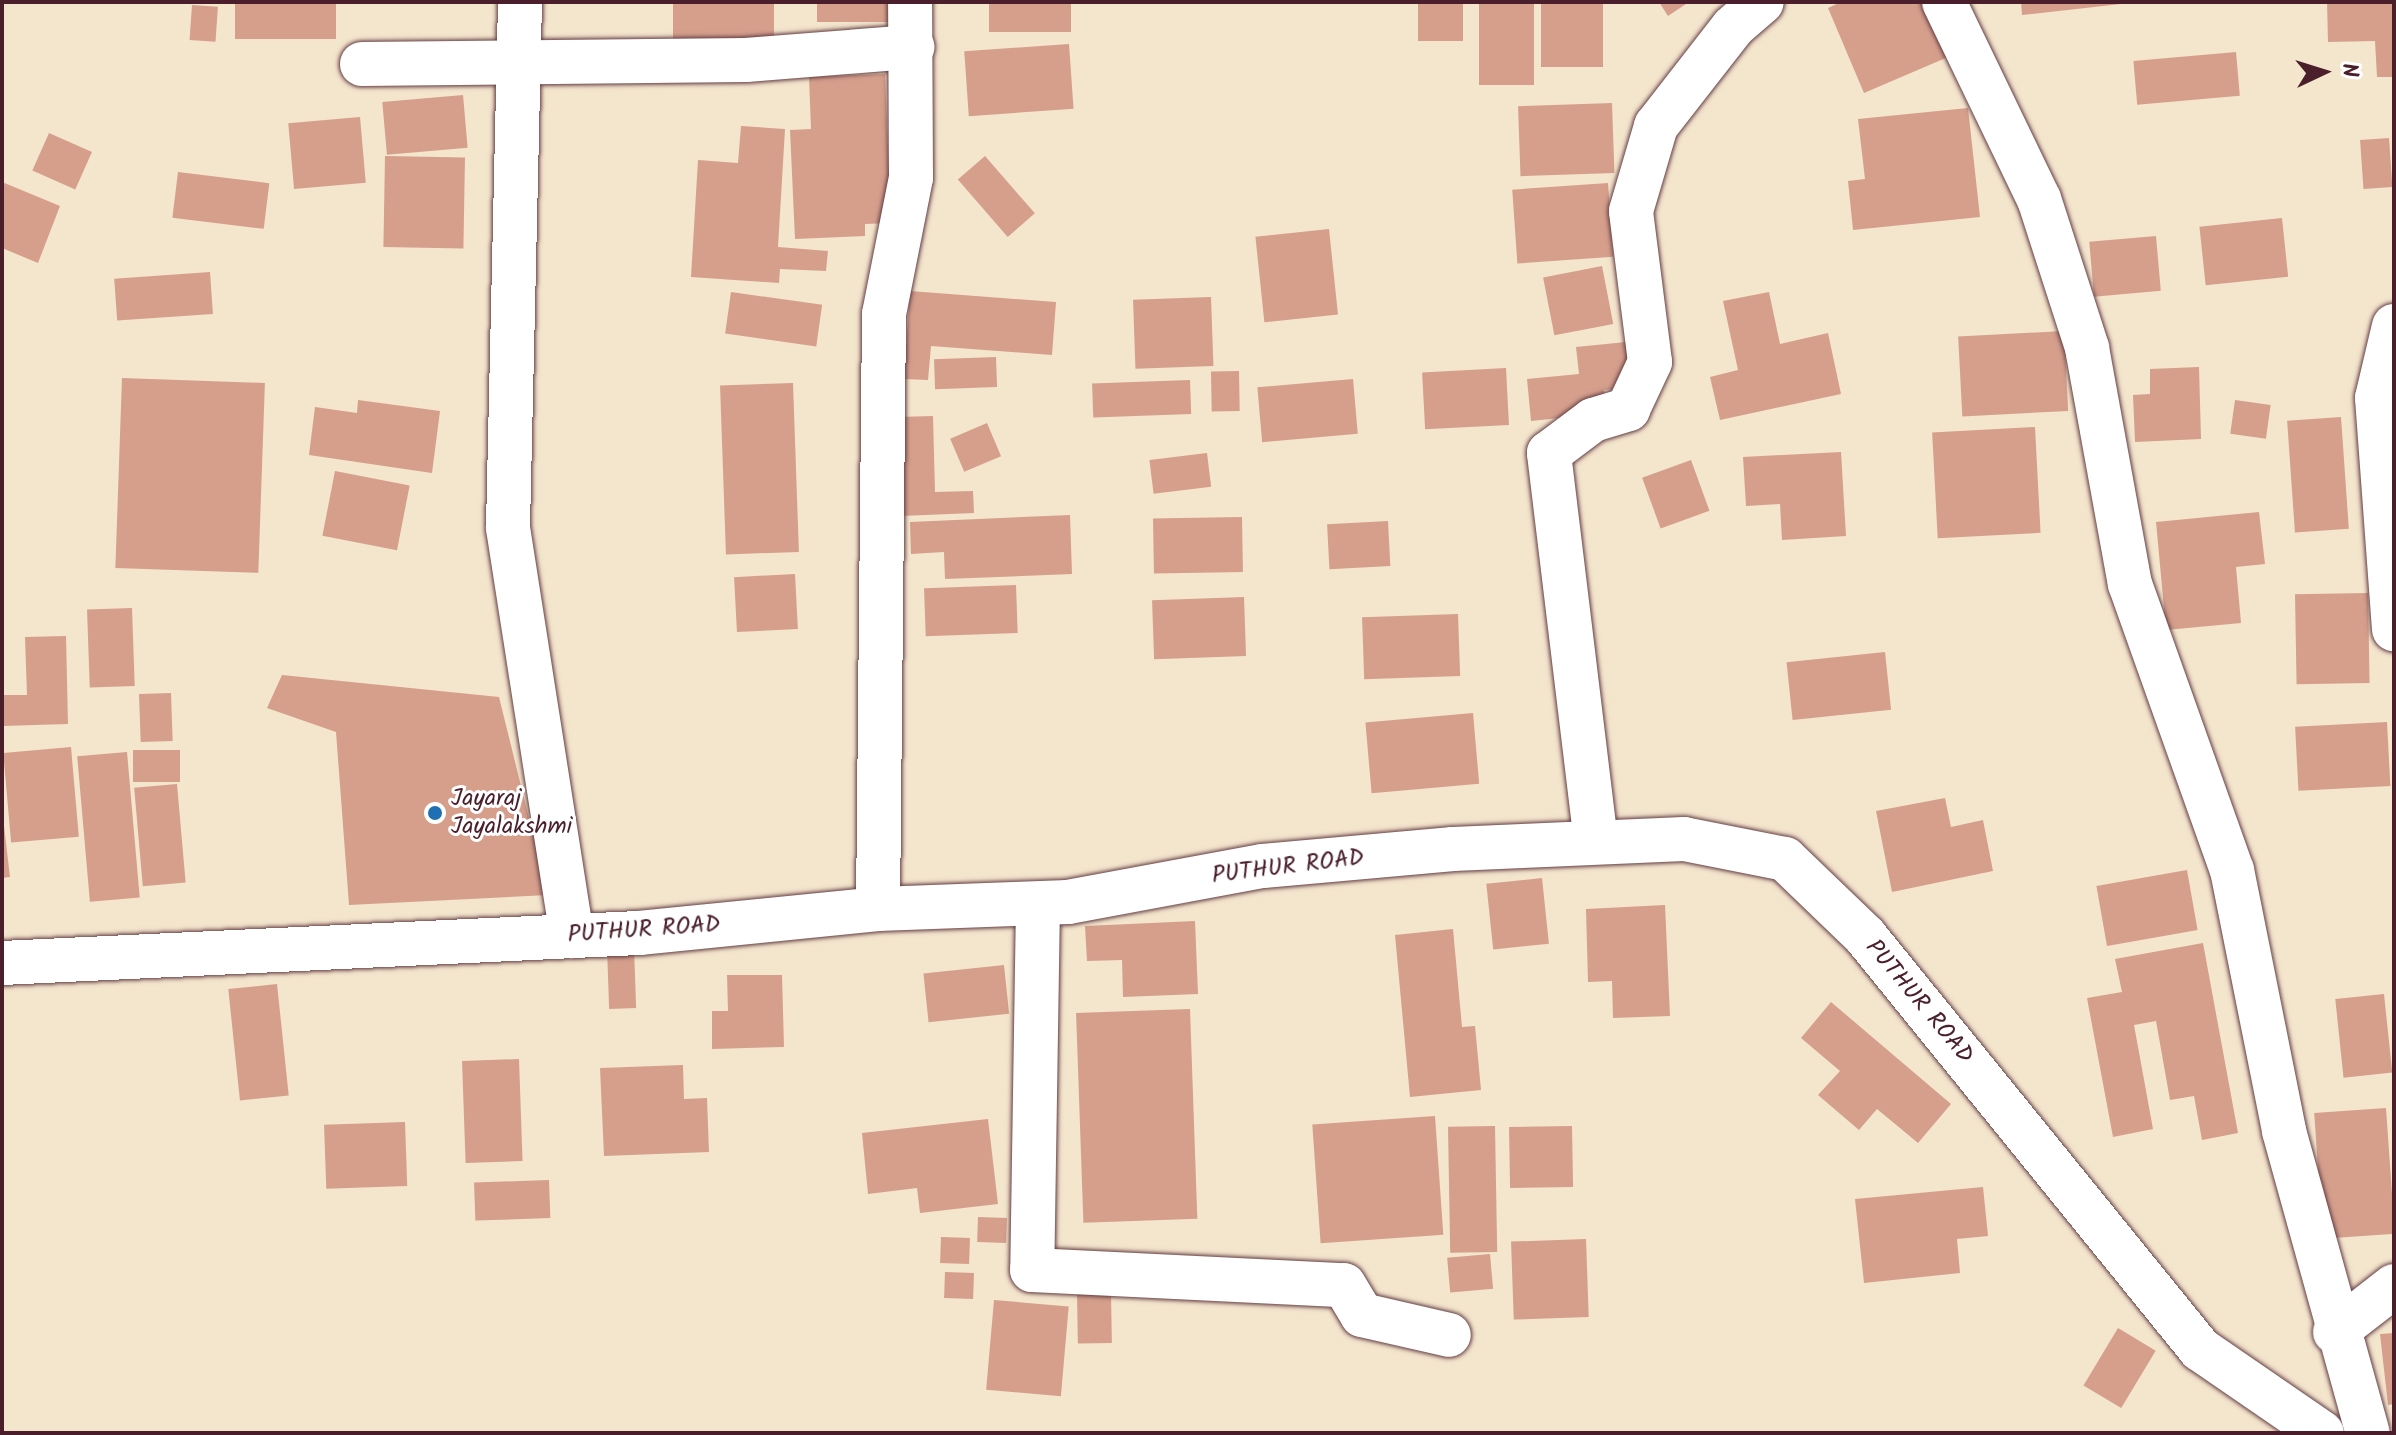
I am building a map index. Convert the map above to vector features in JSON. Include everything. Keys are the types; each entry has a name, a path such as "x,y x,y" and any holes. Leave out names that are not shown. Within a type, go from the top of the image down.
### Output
{"street":[{"path":"520,2 508,528 572,936"},
{"path":"878,909 884,314 911,178 910,2"},
{"path":"1596,842 1549,453 1593,420 1628,409 1645,374 1650,362 1631,211 1656,126 1733,27 1762,2"},
{"path":"1944,2 2039,199 2087,348 2130,584 2232,870 2335,1332 2368,1433"},
{"path":"362,64 746,60 912,47"},
{"path":"2394,326 2377,398 2394,629"},
{"name":"PUTHUR ROAD","path":"2,963 572,936 878,909 1038,904 1263,866 1596,842 1684,839 1785,859 1865,936 2200,1349 2322,1433"},
{"path":"1038,904 1032,1270 1344,1285 1362,1315 1449,1335"},
{"path":"2335,1332 2394,1286"}],"building":[{"path":"235,2 336,2 336,39 235,39"},
{"path":"673,2 774,2 774,49 673,49"},
{"path":"817,2 889,2 889,22 817,22"},
{"path":"989,2 1071,2 1071,32 989,32"},
{"path":"1418,2 1463,2 1463,41 1418,41"},
{"path":"1479,2 1534,2 1534,85 1479,85"},
{"path":"1541,2 1603,2 1603,67 1541,67"},
{"path":"1659,2 1689,2 1668,16"},
{"path":"1841,2 1924,2 1948,57 1864,93 1828,8"},
{"path":"2021,2 2121,2 2121,4 2022,15"},
{"path":"2327,2 2394,2 2394,77 2377,77 2375,41 2328,42"},
{"path":"192,5 218,7 215,42 190,40"},
{"path":"1069,44 1074,109 969,116 964,51"},
{"path":"2236,52 2240,96 2137,105 2133,61"},
{"path":"885,74 891,223 865,224 865,236 795,239 790,130 811,129 809,77"},
{"path":"463,95 468,148 387,155 382,102"},
{"path":"1612,103 1614,173 1521,176 1518,106"},
{"path":"1968,108 1980,217 1853,230 1848,181 1865,179 1858,119"},
{"path":"360,117 366,183 294,189 288,123"},
{"path":"741,126 785,129 778,247 828,251 826,271 780,269 779,283 691,277 698,160 738,163"},
{"path":"49,133 92,152 75,190 32,170"},
{"path":"2389,138 2392,187 2363,189 2360,140"},
{"path":"385,156 465,157 463,248 383,247"},
{"path":"985,156 1035,213 1008,237 958,180"},
{"path":"178,172 269,183 264,229 172,218"},
{"path":"2,182 60,206 38,263 2,248"},
{"path":"1608,183 1613,257 1517,264 1512,190"},
{"path":"2282,218 2288,277 2206,285 2199,227"},
{"path":"1329,229 1338,315 1264,322 1255,237"},
{"path":"2156,236 2161,291 2094,297 2089,242"},
{"path":"1602,266 1613,324 1554,335 1543,277"},
{"path":"210,272 213,314 117,321 114,279"},
{"path":"910,291 1056,302 1052,355 931,346 928,380 904,379"},
{"path":"731,292 822,305 816,346 725,334"},
{"path":"1769,292 1780,344 1828,333 1841,394 1720,420 1710,377 1738,370 1723,301"},
{"path":"1211,297 1213,366 1135,369 1133,300"},
{"path":"2064,331 2068,411 1962,416 1958,337"},
{"path":"1626,342 1631,387 1604,390 1607,413 1531,421 1527,379 1579,374 1576,347"},
{"path":"996,357 997,387 935,389 934,359"},
{"path":"2199,367 2201,439 2135,442 2133,395 2150,394 2150,369"},
{"path":"1506,368 1509,425 1425,429 1422,372"},
{"path":"1211,371 1239,371 1240,411 1212,411"},
{"path":"122,378 265,383 258,573 115,568"},
{"path":"1353,379 1358,434 1262,442 1257,387"},
{"path":"1190,380 1191,414 1093,417 1092,383"},
{"path":"793,383 799,552 726,554 720,386"},
{"path":"358,400 440,411 432,473 309,455 315,407 357,413"},
{"path":"2235,400 2271,405 2266,439 2230,434"},
{"path":"933,416 935,492 973,491 974,513 901,516 897,417"},
{"path":"2341,417 2349,529 2295,532 2287,421"},
{"path":"987,423 1001,456 964,472 950,439"},
{"path":"2035,427 2041,533 1938,538 1932,432"},
{"path":"1841,452 1846,536 1782,540 1780,504 1746,506 1743,457"},
{"path":"1207,453 1211,487 1154,494 1149,460"},
{"path":"1691,460 1709,511 1661,529 1642,478"},
{"path":"335,471 410,486 397,550 322,536"},
{"path":"2259,512 2265,564 2236,567 2241,623 2166,630 2156,522"},
{"path":"1070,515 1072,574 945,579 944,552 911,554 910,522"},
{"path":"1242,517 1243,572 1154,574 1153,519"},
{"path":"1388,521 1390,566 1329,569 1327,524"},
{"path":"795,574 798,629 737,632 734,577"},
{"path":"1016,585 1018,633 926,636 924,588"},
{"path":"2368,593 2370,683 2297,684 2295,594"},
{"path":"1244,597 1246,656 1154,659 1152,600"},
{"path":"132,608 135,686 90,688 87,610"},
{"path":"1458,614 1460,676 1364,679 1362,617"},
{"path":"66,636 68,724 2,726 2,695 27,695 25,637"},
{"path":"1885,652 1891,710 1793,720 1787,662"},
{"name":"Jayaraj Jayalakshmi","path":"282,675 499,697 548,895 349,905 336,732 267,708"},
{"path":"171,693 173,741 141,742 139,694"},
{"path":"1473,713 1479,784 1372,793 1365,722"},
{"path":"2387,722 2390,786 2298,791 2295,727"},
{"path":"71,747 79,837 11,843 3,753"},
{"path":"133,750 180,750 180,782 133,782"},
{"path":"127,752 140,897 90,902 77,756"},
{"path":"177,784 186,883 143,886 134,788"},
{"path":"1945,798 1951,827 1983,820 1993,871 1892,892 1876,811"},
{"path":"2,809 10,877 2,878"},
{"path":"2187,870 2198,930 2107,946 2096,886"},
{"path":"1542,878 1549,944 1493,949 1486,884"},
{"path":"1665,905 1670,1016 1613,1018 1612,981 1588,982 1586,909"},
{"path":"1195,921 1198,994 1123,997 1122,960 1087,961 1085,926"},
{"path":"1453,929 1462,1027 1475,1026 1481,1090 1410,1097 1395,935"},
{"path":"2203,943 2238,1133 2202,1140 2194,1096 2170,1100 2156,1021 2134,1025 2153,1129 2113,1137 2087,998 2122,992 2115,959"},
{"path":"634,947 636,1008 609,1009 607,948"},
{"path":"1004,965 1009,1014 929,1022 923,973"},
{"path":"727,975 782,975 784,1047 712,1049 712,1011 728,1011"},
{"path":"277,984 289,1095 240,1101 228,989"},
{"path":"2384,994 2392,1073 2344,1078 2335,999"},
{"path":"1831,1002 1951,1104 1918,1143 1877,1109 1859,1130 1818,1095 1840,1071 1801,1038"},
{"path":"1190,1009 1197,1219 1083,1223 1076,1013"},
{"path":"519,1059 523,1161 466,1163 462,1061"},
{"path":"683,1065 684,1099 707,1098 709,1152 604,1156 600,1068"},
{"path":"2386,1108 2394,1234 2323,1239 2314,1113"},
{"path":"1435,1116 1443,1235 1321,1243 1312,1125"},
{"path":"988,1119 998,1204 920,1213 917,1188 868,1194 862,1133"},
{"path":"405,1122 407,1186 326,1189 324,1125"},
{"path":"1495,1126 1497,1252 1450,1253 1448,1127"},
{"path":"1572,1126 1573,1187 1510,1188 1509,1127"},
{"path":"549,1180 550,1218 475,1221 474,1183"},
{"path":"1983,1187 1988,1236 1957,1239 1960,1273 1864,1283 1855,1199"},
{"path":"978,1217 1007,1218 1006,1243 977,1242"},
{"path":"941,1237 970,1238 969,1264 940,1263"},
{"path":"1586,1239 1589,1317 1514,1320 1511,1242"},
{"path":"1490,1254 1493,1289 1450,1293 1447,1258"},
{"path":"945,1272 974,1273 973,1299 944,1298"},
{"path":"1111,1293 1112,1343 1078,1344 1077,1294"},
{"path":"994,1300 1069,1307 1061,1396 986,1390"},
{"path":"2118,1328 2156,1351 2121,1408 2083,1385"},
{"path":"2394,1333 2394,1404 2388,1405 2380,1334"}],"place":[{"name":"Jayaraj Jayalakshmi","path":"435,813"}]}
